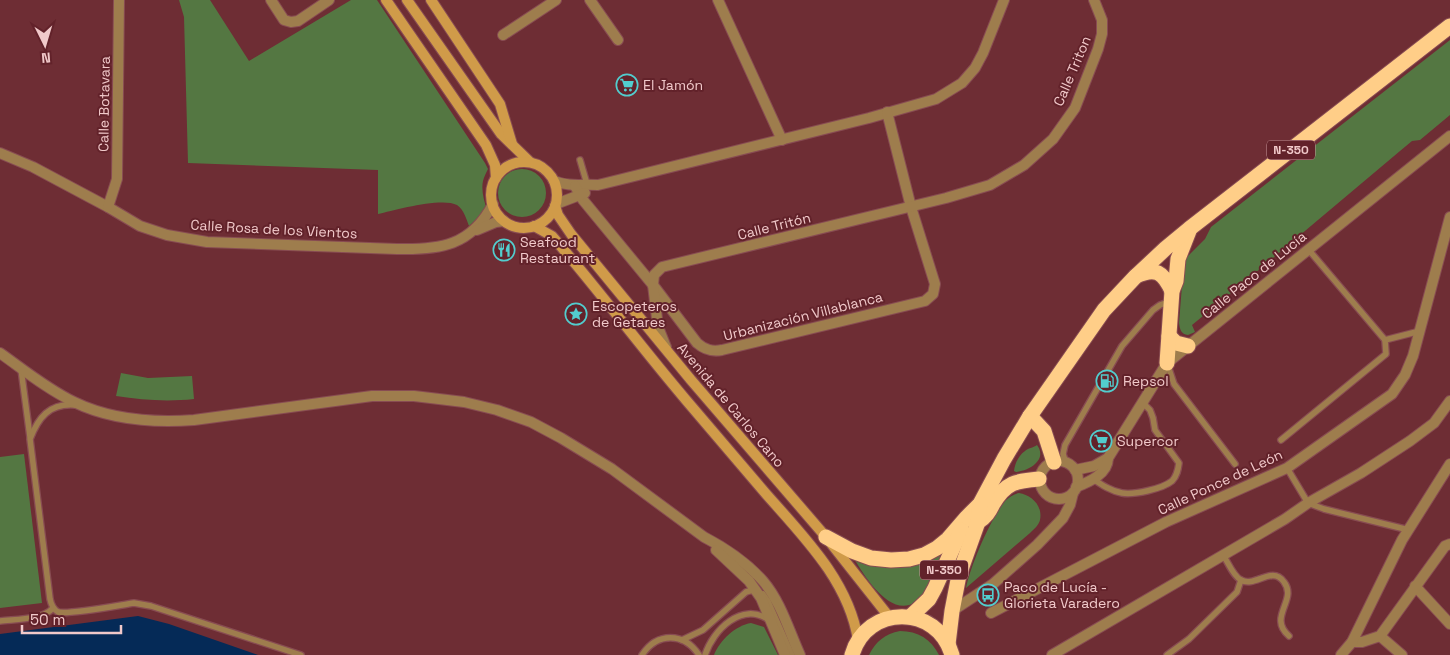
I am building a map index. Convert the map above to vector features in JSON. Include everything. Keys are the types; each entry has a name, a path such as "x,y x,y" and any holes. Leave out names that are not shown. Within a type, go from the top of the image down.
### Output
{"highway":[{"name":"N-350","path":"910,617 929,599 1004,459 1030,416 1104,310 1135,277 1189,229 1450,26"},
{"path":"1167,363 1172,296 1176,281 1178,259 1189,229"},
{"path":"1135,277 1153,271 1162,275 1168,282 1172,296"},
{"path":"1169,336 1176,343 1188,346"},
{"path":"1030,416 1044,432 1060,462"},
{"path":"826,537 852,551 871,558 909,559 924,555 948,540 972,519 986,517 1004,487 1015,482 1040,478"},
{"name":"N-350","path":"950,650 952,611 972,519"},
{"name":"N-350","path":"852,655 858,640 872,626 890,618 910,617 922,620 941,634 950,650"}],"street":[{"name":"Calle Botavara","path":"108,207 117,179 120,0"},
{"path":"271,0 284,20 294,22 329,0"},
{"path":"386,0 486,145 495,165 496,178 491,194 498,216 504,221 519,227 534,226 548,218 555,205 557,188 550,174 530,162 501,134 407,0"},
{"path":"431,0 500,104 512,145"},
{"path":"503,35 556,0"},
{"path":"590,0 618,40"},
{"path":"718,0 782,140"},
{"path":"555,205 578,190 592,185 782,140 936,99 962,82 975,68 1004,0"},
{"name":"Calle Triton","path":"911,207 990,185 1024,164 1053,139 1074,108 1098,49 1102,34 1102,20 1094,0"},
{"name":"Urbanización Villablanca","path":"578,190 590,208 653,285 697,343 708,351 715,352 925,301 933,294 935,284 911,207 887,112"},
{"name":"Calle Paco de Lucía","path":"1075,490 1093,479 1105,468 1108,458 1167,363 1449,135"},
{"name":"Calle Rosa de los Vientos","path":"0,153 33,167 140,226 167,235 207,242 427,249 462,240 472,233 496,222 504,221"},
{"path":"496,178 507,167 522,162 530,162"},
{"path":"554,181 578,190"},
{"name":"Calle Rosa de los Vientos","path":"472,233 487,216 493,204"},
{"name":"Avenida de Carlos Cano","path":"555,205 558,215 571,234 668,352 826,537 890,618"},
{"name":"Calle Tritón","path":"653,285 654,275 662,267 911,207"},
{"name":"Calle Ponce de León","path":"991,613 1166,522 1287,468 1392,394 1405,375 1413,356 1450,217"},
{"path":"534,226 552,236 684,398 809,544 826,566 845,598 856,627 858,640"},
{"path":"653,285 658,327 668,352"},
{"path":"0,353 48,387 75,402 101,412 139,420 194,420 372,396 414,396 464,402 498,410 531,422 612,469 704,537 749,567 764,582 781,610 800,655"},
{"path":"1052,655 1361,473 1434,423 1450,401"},
{"path":"1075,490 1063,499 1051,498 1042,490 1040,478 1044,468 1060,462 1075,470 1094,466 1108,458"},
{"path":"1341,655 1352,642 1402,540 1450,464"},
{"path":"952,611 993,584 1037,545 1062,518 1070,505 1075,490 1077,476 1075,470"},
{"path":"704,537 749,581 761,598 785,655"},
{"path":"1352,642 1362,642 1380,636 1415,586 1447,546"},
{"path":"1415,586 1450,624"},
{"path":"1380,636 1402,655"}],"lane":[{"path":"580,160 592,185"},
{"path":"1281,440 1386,354 1385,340 1308,250"},
{"path":"1060,462 1065,445 1122,346 1153,310 1172,296"},
{"path":"1385,340 1420,331"},
{"path":"1167,363 1174,384 1235,464"},
{"path":"21,368 50,599 53,608 58,612 70,612 134,603 141,604 301,655"},
{"path":"1093,479 1110,489 1122,493 1134,493 1165,485 1176,476 1179,463 1155,430 1150,410 1142,402"},
{"path":"30,439 39,420 51,409 73,405 101,412"},
{"path":"1287,468 1308,503 1324,510 1409,530"},
{"path":"1223,554 1241,580 1250,582 1270,576 1278,577 1286,584 1288,595 1280,620 1284,632 1289,636"},
{"path":"1167,655 1189,638 1237,592 1241,580"},
{"path":"682,640 703,630 746,592 754,588 758,589 768,601 792,655"},
{"path":"0,621 42,616 49,613 53,608"},
{"path":"705,655 711,641 736,616 757,614 772,624"},
{"path":"642,655 652,644 659,640 674,638 689,644 699,655"}],"green space":[{"path":"179,0 210,0 249,61 351,0 377,0 485,163 488,169 482,188 487,210 469,226 461,209 457,205 450,203 430,203 378,214 378,170 188,163 184,17"},
{"path":"1450,40 1450,115 1420,140 1412,141 1192,325 1195,332 1188,335 1182,333 1179,323 1184,260 1205,239 1211,227"},
{"path":"517,169 527,169 539,176 546,188 546,198 539,210 527,217 517,217 509,213 502,206 498,198 498,188 502,180 509,173"},
{"path":"121,373 148,378 192,376 194,399 155,400 116,396"},
{"path":"1037,445 1040,455 1036,464 1021,471 1014,471 1016,462 1021,455 1026,450"},
{"path":"24,454 42,603 0,608 0,457"},
{"path":"1019,493 1032,498 1038,505 1040,510 1039,524 966,588 977,555 993,519 1005,501"},
{"path":"945,548 927,591 916,602 905,606 895,604 875,589 853,557"},
{"path":"751,623 764,627 778,655 714,655 720,644 729,634 745,624"},
{"path":"900,631 913,632 928,640 939,655 869,655 881,639"}],"water":[{"path":"138,616 169,624 258,655 0,655 0,634"}],"place":[{"name":"El Jamón","path":"627,85"},
{"name":"Seafood Restaurant","path":"504,250"},
{"name":"Escopeteros de Getares","path":"576,314"},
{"name":"Repsol","path":"1107,381"},
{"name":"Supercor","path":"1101,441"},
{"name":"Paco de Lucía - Glorieta Varadero","path":"988,595"}]}
